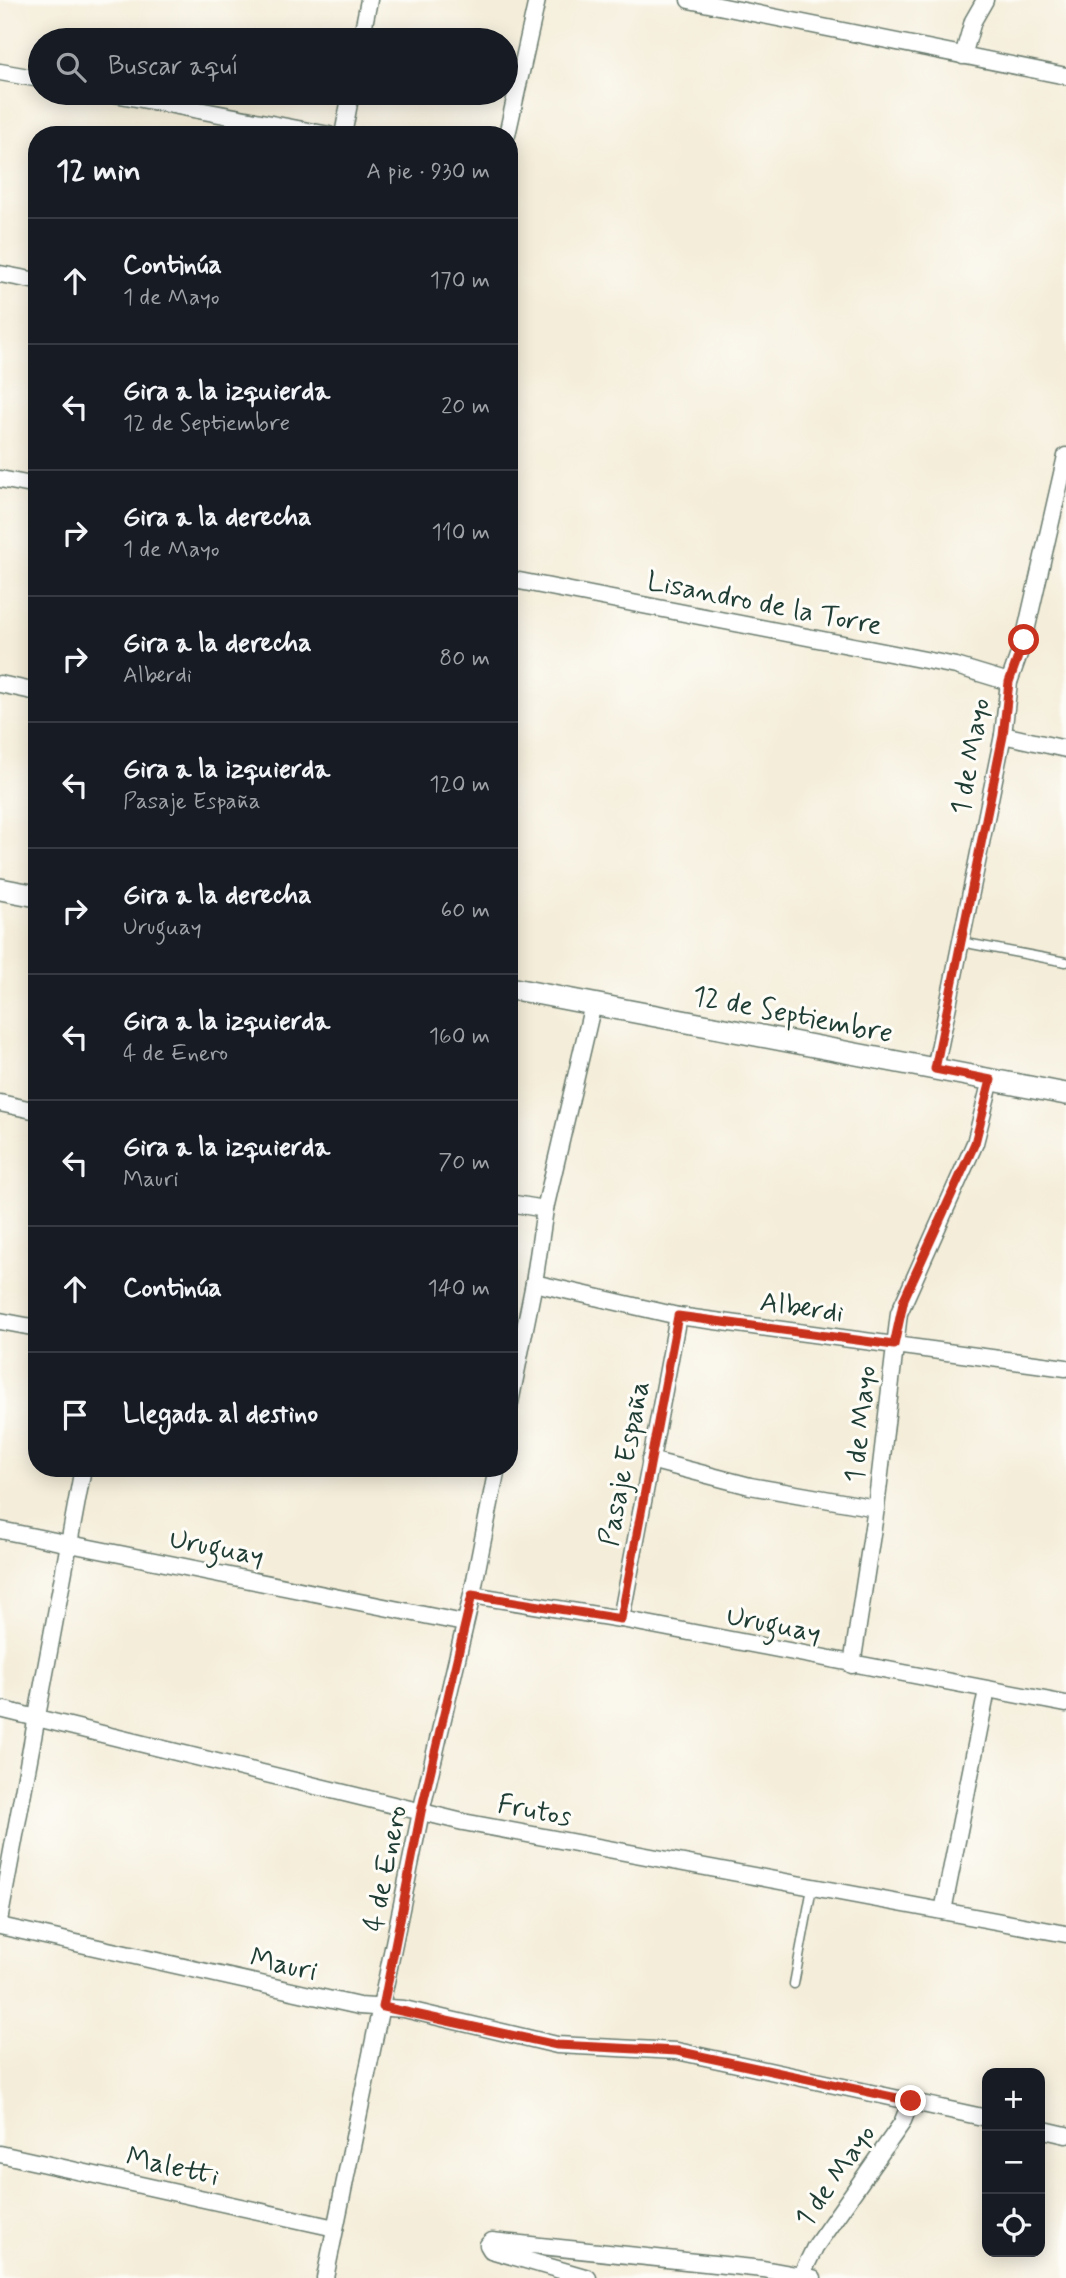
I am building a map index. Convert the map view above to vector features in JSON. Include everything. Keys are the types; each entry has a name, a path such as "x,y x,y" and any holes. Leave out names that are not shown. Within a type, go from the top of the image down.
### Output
{"street":[{"path":"363,28 369,0"},
{"path":"518,86 537,0"},
{"path":"963,56 973,21 985,0"},
{"path":"696,1 1066,76"},
{"path":"0,72 28,77"},
{"path":"173,105 282,126"},
{"path":"345,126 349,105"},
{"path":"509,126 514,105"},
{"path":"0,274 28,279"},
{"name":"1 de Mayo","path":"935,1069 1003,736 1009,682 1024,640 1066,456"},
{"path":"0,479 28,484"},
{"name":"Lisandro de la Torre","path":"518,581 956,666 1009,682"},
{"path":"0,684 28,690"},
{"path":"1003,736 1066,749"},
{"path":"0,889 28,894"},
{"name":"12 de Septiembre","path":"518,990 1066,1094"},
{"path":"518,1363 545,1209 593,1004"},
{"name":"1 de Mayo","path":"852,1665 876,1508 894,1345 904,1299 975,1143 991,1080"},
{"path":"0,1103 28,1109"},
{"path":"518,1204 545,1209"},
{"name":"Alberdi","path":"534,1283 678,1316 1066,1368"},
{"name":"Pasaje España","path":"621,1619 678,1316"},
{"path":"0,1321 28,1326"},
{"path":"650,1460 750,1486 876,1508"},
{"path":"0,1916 80,1477"},
{"name":"4 de Enero","path":"325,2278 383,2007 421,1812 472,1595 495,1477"},
{"name":"Uruguay","path":"0,1531 464,1623"},
{"name":"Uruguay","path":"472,1595 621,1619 1066,1704"},
{"path":"943,1912 987,1690"},
{"name":"Frutos","path":"0,1709 421,1812 811,1888 1066,1934"},
{"name":"Mauri","path":"0,1926 359,2006 383,2007 557,2045 677,2051 982,2117"},
{"name":"1 de Mayo","path":"805,2277 815,2247 902,2123 911,2101"},
{"path":"1045,2130 1066,2135"},
{"name":"Maletti","path":"0,2154 335,2228"},
{"path":"588,2278 491,2250 488,2245 492,2241 763,2269 805,2277"}],"lane":[{"path":"961,942 1066,962"},
{"path":"794,1984 811,1888"}],"route":[{"path":"911,2101 677,2051 557,2045 404,2009 383,2007 421,1812 472,1595 621,1619 678,1316 894,1345 904,1299 975,1143 991,1080 935,1069 1003,736 1009,682 1024,640"}]}
